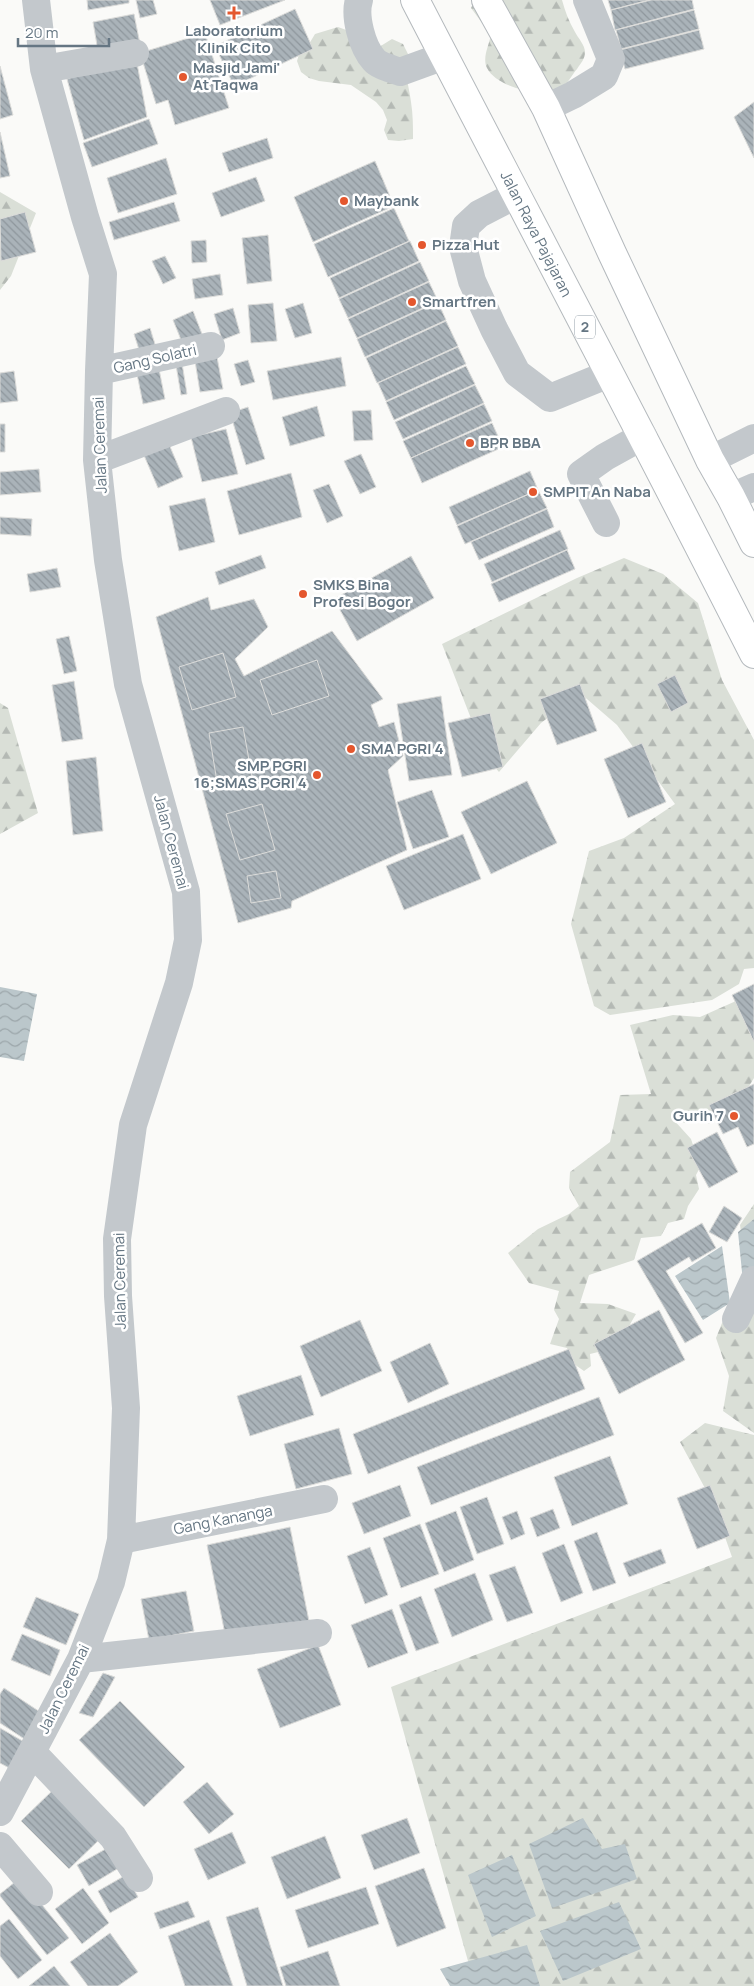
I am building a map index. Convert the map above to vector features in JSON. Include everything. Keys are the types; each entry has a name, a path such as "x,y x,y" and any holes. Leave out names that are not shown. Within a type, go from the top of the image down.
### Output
{"highway":[{"name":"Jalan Raya Pajajaran","path":"415,0 643,436 754,654"},
{"path":"486,0 546,108 612,254 710,460 743,492 754,543"}],"street":[{"name":"Jalan Ceremai","path":"0,1812 80,1659 111,1582 121,1540 126,1408 118,1296 117,1239 133,1125 179,982 188,940 186,892 128,684 108,560 98,460 103,274 82,208 44,69 36,0"},
{"path":"359,0 356,9 361,36 375,61 400,72 444,56"},
{"path":"546,108 573,95 604,76 611,59 587,0"},
{"path":"44,69 135,53"},
{"path":"516,194 479,214 466,226 464,247 472,281 517,373 550,398 609,374"},
{"name":"Gang Solatri","path":"99,371 211,346"},
{"path":"98,460 226,410"},
{"path":"606,523 581,474 605,457 643,436"},
{"path":"710,460 754,438"},
{"path":"736,1320 754,1280"},
{"name":"Gang Kananga","path":"121,1540 324,1499"},
{"path":"80,1659 318,1633"},
{"path":"32,1752 113,1837 139,1878"},
{"path":"0,1846 39,1892"}],"green space":[{"path":"475,0 562,0 569,20 585,49 582,61 568,82 560,88 542,92 510,86 492,75 487,68 485,60 491,35 471,8"},
{"path":"338,27 349,31 371,52 392,39 403,44 408,54 406,72 412,111 413,139 388,140 384,130 387,120 383,110 376,102 351,85 319,81 309,78 301,72 297,61 300,51 309,44 315,34"},
{"path":"0,192 36,213 11,276 0,290"},
{"path":"624,558 663,574 698,603 722,680 754,740 754,968 744,969 739,984 712,1000 610,1015 594,1006 571,924 589,851 624,838 675,804 617,725 580,693 541,723 499,772 486,757 442,644 577,578"},
{"path":"0,703 8,708 38,813 0,834"},
{"path":"754,993 754,1078 740,1101 726,1100 709,1124 704,1116 685,1123 672,1118 691,1139 695,1151 705,1158 696,1175 699,1189 688,1206 684,1219 668,1223 661,1236 641,1238 634,1260 589,1275 580,1303 608,1304 636,1314 619,1341 608,1349 590,1354 591,1366 584,1371 574,1364 567,1348 550,1344 559,1319 554,1310 559,1291 529,1283 508,1253 538,1229 569,1214 579,1206 569,1188 570,1172 610,1142 620,1095 651,1094 630,1025 673,1015 700,1017"},
{"path":"754,1204 754,1433 723,1411 729,1376 716,1338 724,1318 747,1276 740,1225"},
{"path":"705,1423 754,1435 754,1986 475,1986 391,1687 732,1557 713,1503 680,1442"}],"water":[{"path":"0,987 37,994 24,1061 0,1057"},
{"path":"754,1219 754,1273 744,1292 738,1232"},
{"path":"722,1246 730,1303 703,1320 675,1276"},
{"path":"583,1818 602,1849 625,1844 637,1879 552,1908 529,1844"},
{"path":"512,1855 536,1916 492,1937 468,1875"},
{"path":"619,1902 641,1949 563,1981 540,1931"},
{"path":"527,1945 540,1986 450,1986 440,1969"}],"building":[{"path":"87,0 129,0 129,3 88,10"},
{"path":"136,0 153,0 157,14 140,18"},
{"name":"Laboratorium Klinik Cito","path":"210,0 285,0 220,25"},
{"path":"608,0 649,0 611,10"},
{"path":"651,0 692,0 694,9 615,30 611,10"},
{"path":"295,9 313,49 234,86 215,46"},
{"path":"694,10 699,29 621,49 616,30"},
{"path":"134,14 140,44 98,51 93,22"},
{"path":"699,30 704,49 625,69 620,50"},
{"name":"Masjid Jami' At Taqwa","path":"205,33 229,108 175,125 168,100 156,104 140,53"},
{"path":"136,58 147,117 84,140 67,79"},
{"path":"0,66 13,115 0,119"},
{"path":"754,102 754,158 734,117"},
{"path":"149,119 158,144 92,167 83,143"},
{"path":"0,132 10,176 0,178"},
{"path":"267,138 273,158 229,172 222,153"},
{"path":"166,158 177,194 118,213 107,178"},
{"name":"Maybank","path":"375,161 394,206 313,242 294,197"},
{"path":"256,177 265,201 221,217 212,193"},
{"path":"174,202 180,221 114,240 109,222"},
{"path":"394,208 409,241 328,277 314,244"},
{"path":"25,212 36,252 1,261 0,219"},
{"path":"268,235 272,281 247,284 242,238"},
{"path":"206,240 207,262 192,263 191,241"},
{"path":"410,241 419,261 339,298 330,278"},
{"path":"165,256 176,278 163,284 152,261"},
{"path":"420,262 429,281 348,318 339,299"},
{"path":"220,274 223,295 195,299 192,279"},
{"path":"429,282 438,301 357,338 348,319"},
{"path":"438,302 446,320 365,357 357,339"},
{"path":"273,303 277,341 251,343 248,305"},
{"path":"303,303 312,333 295,338 285,309"},
{"path":"233,308 240,333 222,340 214,314"},
{"path":"193,311 204,339 184,347 173,320"},
{"path":"446,321 458,346 377,383 366,358"},
{"path":"150,328 158,354 142,359 134,334"},
{"path":"458,347 466,364 386,401 378,383"},
{"path":"181,357 187,394 181,395 175,359"},
{"path":"217,357 223,389 200,392 195,361"},
{"path":"341,357 346,386 273,400 267,371"},
{"path":"248,360 255,382 241,386 234,364"},
{"path":"466,366 475,384 394,420 386,402"},
{"path":"159,369 165,399 143,404 137,374"},
{"path":"14,371 18,401 0,403 0,373"},
{"path":"475,385 484,403 403,439 395,422"},
{"path":"484,404 492,421 411,458 403,441"},
{"path":"317,406 325,436 290,446 282,417"},
{"path":"248,407 265,459 246,465 230,413"},
{"path":"371,410 373,440 354,441 352,411"},
{"path":"492,423 503,447 422,483 411,458"},
{"path":"0,424 5,424 5,452 0,452"},
{"path":"226,429 238,474 202,482 191,437"},
{"path":"168,442 183,477 158,488 143,453"},
{"path":"361,454 376,487 360,494 344,461"},
{"path":"39,469 41,492 0,495 0,472"},
{"path":"530,471 538,490 457,525 449,507"},
{"path":"291,473 302,517 239,535 227,491"},
{"path":"329,484 343,516 327,523 313,490"},
{"path":"538,490 547,508 465,544 457,526"},
{"path":"205,498 215,542 179,551 169,506"},
{"path":"547,509 554,527 479,560 471,542"},
{"path":"0,517 32,519 31,536 0,534"},
{"path":"560,530 568,549 492,582 484,564"},
{"path":"567,550 575,569 499,602 491,584"},
{"path":"261,555 266,568 219,585 215,572"},
{"path":"411,556 434,598 357,641 334,599"},
{"path":"57,568 61,587 30,592 27,574"},
{"path":"208,597 211,610 254,599 268,627 235,659 244,676 332,631 383,699 371,705 379,727 394,722 403,756 388,770 407,850 292,901 291,908 238,923 156,617"},
{"path":"69,636 77,671 64,674 56,639"},
{"path":"223,653 236,697 192,710 179,667"},
{"path":"317,660 329,696 272,715 260,680"},
{"path":"675,675 688,703 671,712 657,684"},
{"path":"74,681 83,739 62,742 52,685"},
{"path":"580,684 597,731 557,745 540,699"},
{"path":"441,696 452,775 409,781 397,704"},
{"path":"490,713 503,767 462,777 448,723"},
{"path":"243,727 253,782 218,788 209,733"},
{"path":"642,743 666,802 628,818 604,759"},
{"path":"96,757 103,831 73,835 66,761"},
{"path":"527,781 557,843 491,874 461,812"},
{"path":"432,790 449,837 413,849 397,802"},
{"path":"262,804 275,850 240,860 226,814"},
{"path":"463,834 481,879 404,910 386,866"},
{"path":"276,871 281,898 251,903 247,876"},
{"path":"754,984 754,1042 732,995"},
{"name":"Gurih 7","path":"754,1084 754,1144 747,1147 738,1127 723,1134 709,1105"},
{"path":"717,1132 738,1172 709,1188 687,1148"},
{"path":"724,1206 742,1218 727,1242 709,1232"},
{"path":"702,1223 716,1248 692,1262 689,1257 666,1271 703,1333 685,1343 637,1261"},
{"path":"659,1310 685,1360 619,1394 594,1344"},
{"path":"360,1320 382,1371 321,1397 300,1346"},
{"path":"430,1343 449,1384 408,1403 390,1362"},
{"path":"569,1349 585,1389 368,1474 353,1434"},
{"path":"301,1375 314,1415 250,1436 237,1396"},
{"path":"599,1397 614,1435 431,1505 417,1467"},
{"path":"339,1428 352,1474 296,1489 284,1444"},
{"path":"610,1456 628,1504 572,1526 554,1477"},
{"path":"400,1485 411,1516 364,1534 352,1503"},
{"path":"710,1485 730,1536 697,1549 677,1498"},
{"path":"487,1497 504,1544 477,1554 460,1507"},
{"path":"553,1509 560,1528 537,1537 530,1518"},
{"path":"456,1511 474,1560 444,1572 425,1523"},
{"path":"517,1511 525,1534 511,1540 502,1517"},
{"path":"420,1524 439,1574 401,1588 383,1538"},
{"path":"290,1527 309,1621 226,1639 207,1545"},
{"path":"597,1532 616,1583 593,1591 574,1541"},
{"path":"564,1544 583,1593 561,1602 542,1553"},
{"path":"370,1547 388,1595 365,1604 347,1556"},
{"path":"661,1549 666,1563 629,1577 623,1563"},
{"path":"515,1566 533,1613 507,1622 489,1575"},
{"path":"475,1573 493,1620 452,1637 434,1589"},
{"path":"186,1591 194,1631 149,1640 141,1599"},
{"path":"421,1596 439,1643 416,1651 399,1605"},
{"path":"36,1597 79,1614 66,1645 23,1627"},
{"path":"392,1609 408,1653 368,1668 351,1625"},
{"path":"22,1634 60,1650 50,1676 11,1660"},
{"path":"318,1645 341,1705 280,1728 257,1669"},
{"path":"103,1673 115,1677 93,1717 79,1713"},
{"path":"4,1688 43,1714 26,1740 0,1723 0,1694"},
{"path":"120,1701 185,1767 144,1807 79,1740"},
{"path":"0,1728 26,1743 11,1769 0,1763"},
{"path":"207,1782 234,1814 209,1834 183,1802"},
{"path":"54,1789 102,1837 69,1869 21,1821"},
{"path":"407,1818 420,1853 374,1870 361,1835"},
{"path":"232,1832 246,1863 208,1880 194,1849"},
{"path":"325,1836 341,1878 287,1899 271,1857"},
{"path":"111,1846 122,1866 89,1886 77,1865"},
{"path":"424,1868 446,1928 397,1947 375,1886"},
{"path":"126,1875 138,1897 110,1913 98,1891"},
{"path":"20,1878 69,1938 47,1955 0,1896"},
{"path":"366,1887 379,1924 308,1948 295,1910"},
{"path":"83,1888 109,1923 82,1944 55,1909"},
{"path":"188,1901 195,1917 160,1929 154,1913"},
{"path":"258,1907 283,1986 247,1986 226,1917"},
{"path":"9,1919 42,1960 18,1979 0,1956 0,1926"},
{"path":"209,1920 233,1986 185,1986 168,1936"},
{"path":"110,1933 138,1972 118,1986 88,1986 70,1962"},
{"path":"328,1951 340,1986 286,1986 280,1967"},
{"path":"54,1966 70,1986 29,1986"}],"place":[{"name":"Laboratorium Klinik Cito","path":"234,13"},
{"name":"Masjid Jami' At Taqwa","path":"183,77"},
{"name":"Maybank","path":"344,201"},
{"name":"Pizza Hut","path":"422,245"},
{"name":"Smartfren","path":"412,302"},
{"name":"BPR BBA","path":"470,443"},
{"name":"SMPIT An Naba","path":"533,492"},
{"name":"SMKS Bina Profesi Bogor","path":"303,594"},
{"name":"SMA PGRI 4","path":"351,749"},
{"name":"SMP PGRI 16;SMAS PGRI 4","path":"317,775"},
{"name":"Gurih 7","path":"734,1116"}]}
